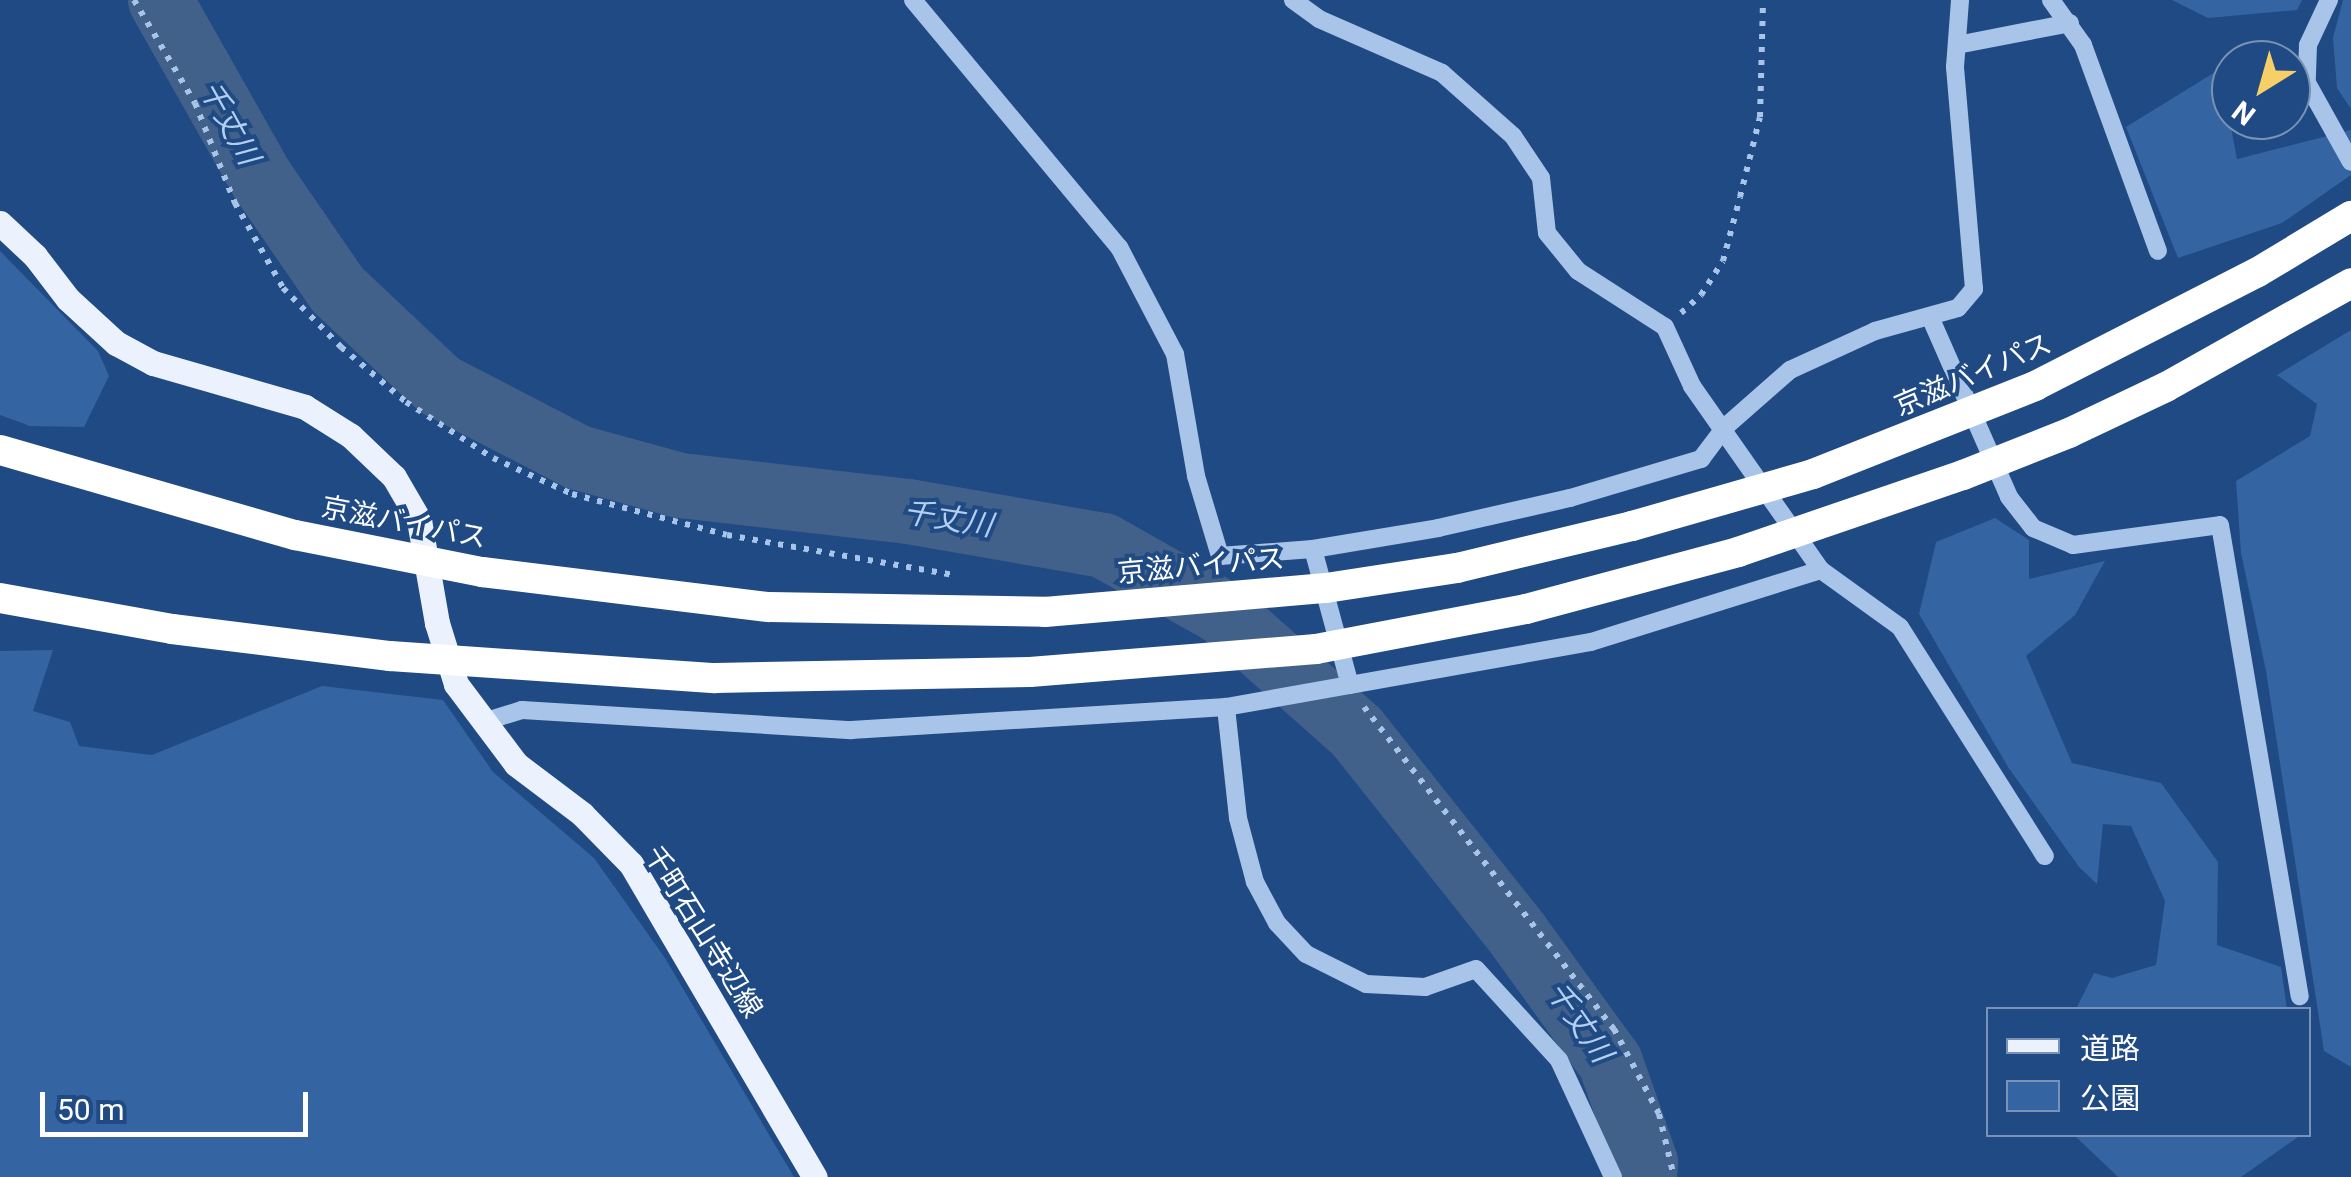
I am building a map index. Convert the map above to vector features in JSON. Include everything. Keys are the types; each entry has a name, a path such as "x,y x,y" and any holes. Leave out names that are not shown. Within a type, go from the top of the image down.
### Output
{"highway":[{"name":"京滋バイパス","path":"0,450 295,534 482,572 769,607 1045,612 1289,592 1457,568 1632,526 1813,474 2035,386 2258,272 2351,216"},
{"path":"0,598 172,629 390,656 716,678 1030,672 1316,648 1526,609 1686,567 1850,516 2069,433 2166,387 2351,283"}],"main road":[{"name":"千町石山寺辺線","path":"0,223 35,256 68,298 116,343 153,362 304,407 351,436 394,477 419,520 437,624 456,684 516,764 582,814 631,864 815,1177"}],"street":[{"path":"913,0 1119,247 1174,354 1196,476 1220,556 1313,549 1570,498 1700,459 1724,428 1790,370 1874,331 1931,319 1958,308 1974,290 1957,45 1960,0"},
{"path":"1293,0 1319,18 1442,73 1513,136 1541,178 1547,233 1578,272 1666,328 1692,386 1821,570 1900,628 2045,856"},
{"path":"2051,0 2084,46 2158,251"},
{"path":"2329,0 2308,45 2308,83 2326,124 2351,162"},
{"path":"1957,45 2070,24"},
{"path":"1931,319 2009,497 2033,528 2073,544 2220,525 2300,996"},
{"path":"1313,549 1350,685"},
{"path":"482,722 522,710 852,730 1226,707 1591,642 1821,570"},
{"path":"1226,707 1238,818 1255,882 1277,923 1306,954 1366,984 1424,987 1476,969 1559,1060 1612,1177"}],"path":[{"path":"134,0 194,103 235,203 283,288 342,347 406,402 493,458 572,494 727,535 972,578"},
{"path":"1666,328 1701,295 1723,261 1760,118 1762,0"},
{"path":"1350,685 1614,1029 1659,1114 1674,1177"}],"green space":[{"path":"2172,0 2302,0 2297,10 2208,18"},
{"path":"2343,0 2351,0 2351,109 2337,88 2333,38"},
{"path":"2211,75 2211,140 2233,140 2237,159 2351,130 2351,175 2282,223 2178,258 2126,127"},
{"path":"0,251 98,351 109,376 84,427 30,426 0,415"},
{"path":"2351,330 2351,1067 2324,1051 2266,671 2241,553 2236,481 2310,436 2317,404 2277,375"},
{"path":"1995,518 2029,540 2029,579 2105,561 2075,615 2026,656 2072,763 2161,783 2218,862 2217,945 2281,967 2287,1007 2077,1007 2094,973 2112,978 2156,965 2165,901 2131,826 2103,824 2097,884 2079,867 2008,767 1919,614 1936,542"},
{"path":"53,650 33,711 70,722 79,746 152,755 322,686 443,700 493,772 594,858 665,958 794,1177 0,1177 0,651"},
{"path":"2076,1137 2298,1137 2241,1177 2118,1177"}],"waterway":[{"name":"千丈川","path":"160,0 260,177 337,289 439,385 578,457 680,485 908,511 1103,545 1222,612 1356,731 1518,935 1610,1062 1645,1162 1644,1177"}]}
